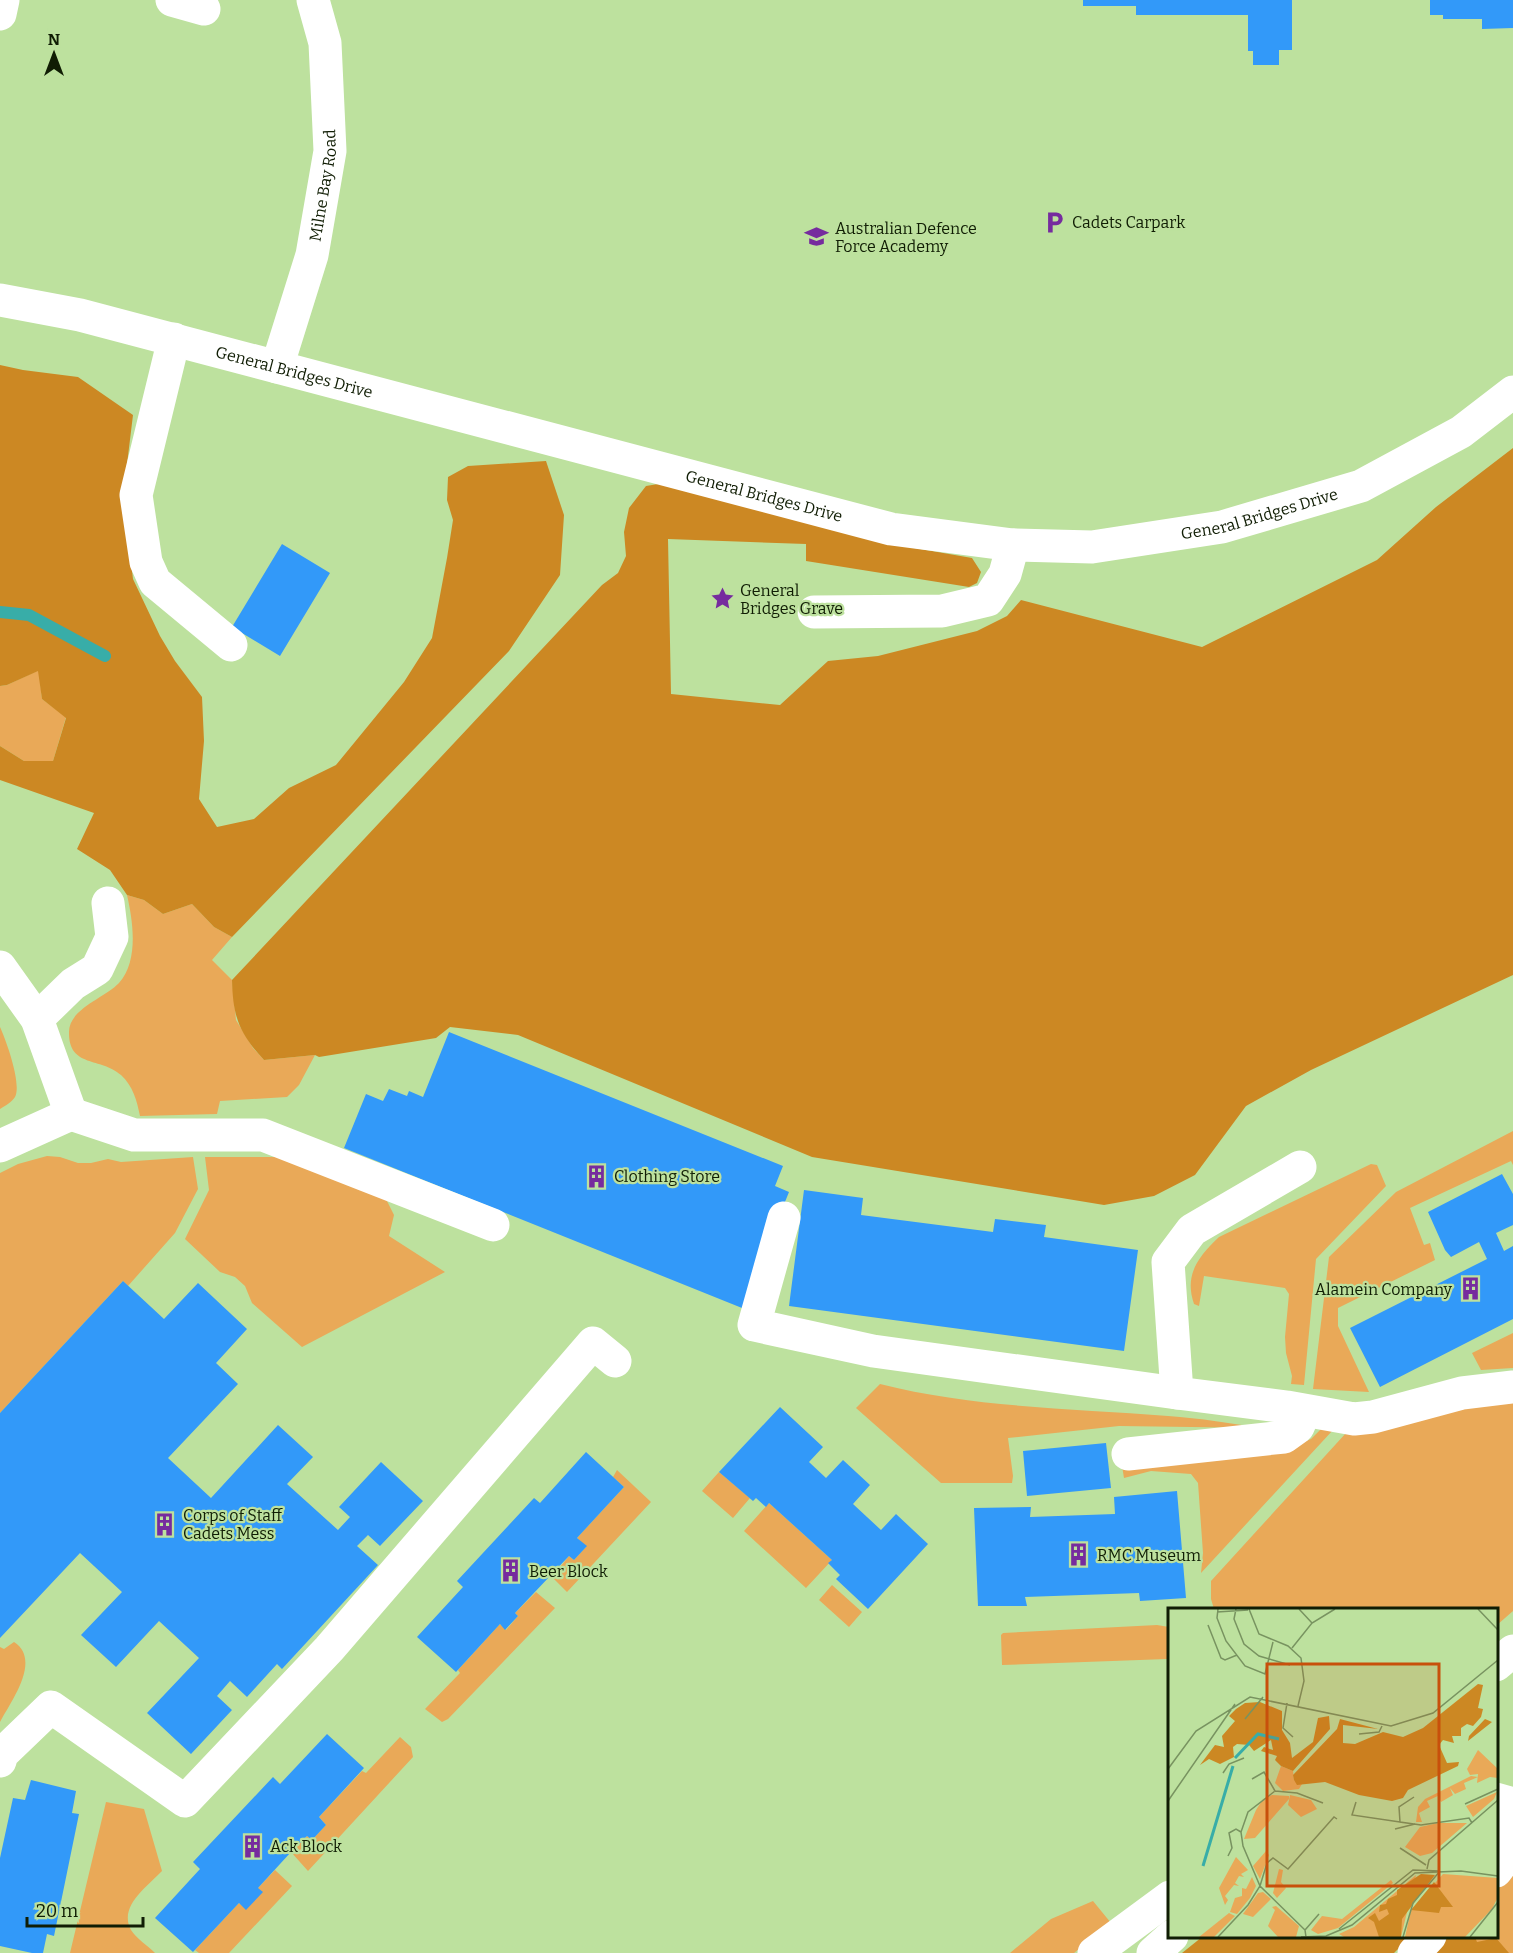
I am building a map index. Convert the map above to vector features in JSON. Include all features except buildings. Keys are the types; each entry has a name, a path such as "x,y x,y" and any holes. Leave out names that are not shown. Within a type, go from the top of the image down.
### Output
{"street":[{"path":"0,14 3,0"},
{"path":"172,0 204,9"},
{"name":"Milne Bay Road","path":"277,367 312,255 330,151 325,43 313,0"},
{"name":"General Bridges Drive","path":"0,300 80,315 174,339 891,529 1013,545 1092,547 1222,527 1361,486 1461,432 1513,392"},
{"path":"174,339 136,495 146,562 155,582 231,645"},
{"path":"814,612 942,610 988,600 1005,574 1013,545"},
{"path":"37,1019 74,984 97,969 111,937 108,903"},
{"path":"0,967 37,1019 71,1114"},
{"path":"0,1146 71,1114 134,1135 262,1135 493,1225"},
{"path":"1177,1393 1168,1262 1192,1230 1300,1167"},
{"path":"784,1218 754,1325 873,1351 1354,1419 1373,1417 1462,1393 1513,1387"},
{"path":"0,1761 2,1754 51,1707 185,1801 328,1649 593,1343 615,1361"},
{"path":"1128,1454 1284,1437 1298,1427 1305,1411"},
{"path":"1498,1664 1513,1651"},
{"path":"1498,1799 1513,1804"},
{"path":"1498,1829 1513,1826"},
{"path":"1498,1870 1513,1848"},
{"path":"1094,1953 1168,1898"},
{"path":"1153,1953 1170,1938"},
{"path":"1414,1953 1428,1938"}],"shaded area":[{"path":"0,365 78,377 133,415 123,497 133,579 160,636 175,661 202,697 204,741 199,799 217,827 254,819 289,788 336,765 404,682 432,638 453,520 447,500 448,477 468,466 546,461 564,515 560,575 509,651 232,937 214,927 192,904 163,914 144,900 127,895 110,870 77,849 94,813 0,780 0,746 24,761 53,761 66,718 42,699 38,671 0,686"},
{"path":"1513,448 1513,975 1311,1070 1246,1106 1195,1175 1154,1196 1104,1205 812,1157 518,1035 450,1027 436,1038 319,1057 315,1055 264,1060 243,1033 236,1014 232,980 602,585 618,573 626,556 624,532 629,508 646,486 664,483 880,542 972,558 981,572 977,583 969,587 806,561 806,544 668,539 671,694 780,705 828,661 878,656 977,631 1007,616 1021,600 1202,647 1377,560 1436,507"},
{"path":"39,670 42,699 66,717 53,761 24,761 0,746 0,686"},
{"path":"127,895 144,900 163,914 192,904 214,927 232,937 212,960 232,980 236,1020 253,1048 264,1060 315,1055 299,1085 287,1097 220,1101 217,1114 140,1116 136,1099 121,1075 113,1069 80,1057 74,1052 70,1044 69,1033 74,1017 119,983 130,964 133,941"},
{"path":"0,1027 12,1062 17,1091 14,1099 0,1109"},
{"path":"1513,1131 1513,1165 1511,1161 1410,1208 1424,1245 1430,1243 1435,1260 1338,1308 1338,1326 1369,1392 1313,1389 1329,1257 1396,1192"},
{"path":"47,1156 60,1157 78,1163 108,1159 121,1162 193,1157 198,1189 175,1233 128,1286 123,1281 0,1413 0,1173 18,1164"},
{"path":"205,1157 278,1157 386,1199 394,1215 389,1236 445,1272 302,1347 252,1303 245,1286 235,1277 220,1272 185,1239 209,1190"},
{"path":"1371,1164 1377,1165 1386,1186 1316,1259 1304,1385 1291,1384 1292,1376 1286,1353 1285,1337 1289,1294 1285,1288 1204,1276 1199,1306 1194,1304 1191,1294 1192,1275 1199,1259 1219,1237"},
{"path":"1513,1333 1513,1368 1481,1370 1472,1353"},
{"path":"880,1384 987,1403 1180,1417 1264,1428 1119,1426 1008,1438 1012,1483 941,1483 856,1408"},
{"path":"1513,1396 1513,1611 1498,1624 1498,1608 1214,1608 1211,1581 1346,1433"},
{"path":"1323,1427 1333,1430 1201,1573 1203,1553 1198,1483 1191,1474 1151,1471 1124,1478 1122,1466 1280,1452 1311,1439"},
{"path":"617,1470 651,1502 567,1592 552,1577 569,1556 574,1560 586,1547 577,1538 624,1487 613,1477"},
{"path":"719,1472 750,1498 733,1518 702,1491"},
{"path":"769,1503 832,1560 806,1588 744,1531"},
{"path":"832,1585 862,1612 849,1627 819,1600"},
{"path":"536,1592 555,1608 448,1719 442,1722 425,1709 460,1673 458,1670 500,1624 506,1630 518,1616 515,1613"},
{"path":"1157,1625 1168,1627 1168,1661 1167,1659 1002,1665 1001,1635 1003,1633"},
{"path":"14,1642 22,1650 25,1670 17,1692 0,1722 0,1647 4,1649"},
{"path":"400,1737 411,1747 413,1757 308,1871 291,1852 307,1836 312,1840 326,1825 319,1817 362,1771 366,1773"},
{"path":"106,1802 144,1809 162,1871 136,1897 128,1913 128,1921 133,1933 155,1953 70,1953"},
{"path":"275,1870 292,1886 229,1953 199,1953 195,1950 239,1903 246,1909 258,1888"},
{"path":"1513,1875 1513,1953 1435,1953 1448,1938 1498,1938 1498,1888"},
{"path":"1093,1901 1111,1923 1074,1953 1010,1953 1051,1919"},
{"path":"1201,1938 1409,1938 1394,1953 1182,1953"},
{"path":"1447,1938 1475,1938 1477,1942 1496,1938 1509,1953 1435,1953"}],"waterway":[{"path":"0,612 29,615 105,656"}],"place":[{"name":"Cadets Carpark","path":"1054,222"},
{"name":"Australian Defence Force Academy","path":"817,237"},
{"name":"General Bridges Grave","path":"722,599"},
{"name":"Clothing Store","path":"596,1176"},
{"name":"Alamein Company","path":"1470,1289"},
{"name":"Corps of Staff Cadets Mess","path":"165,1524"},
{"name":"RMC Museum","path":"1079,1555"},
{"name":"Beer Block","path":"511,1571"},
{"name":"Ack Block","path":"252,1846"}]}
